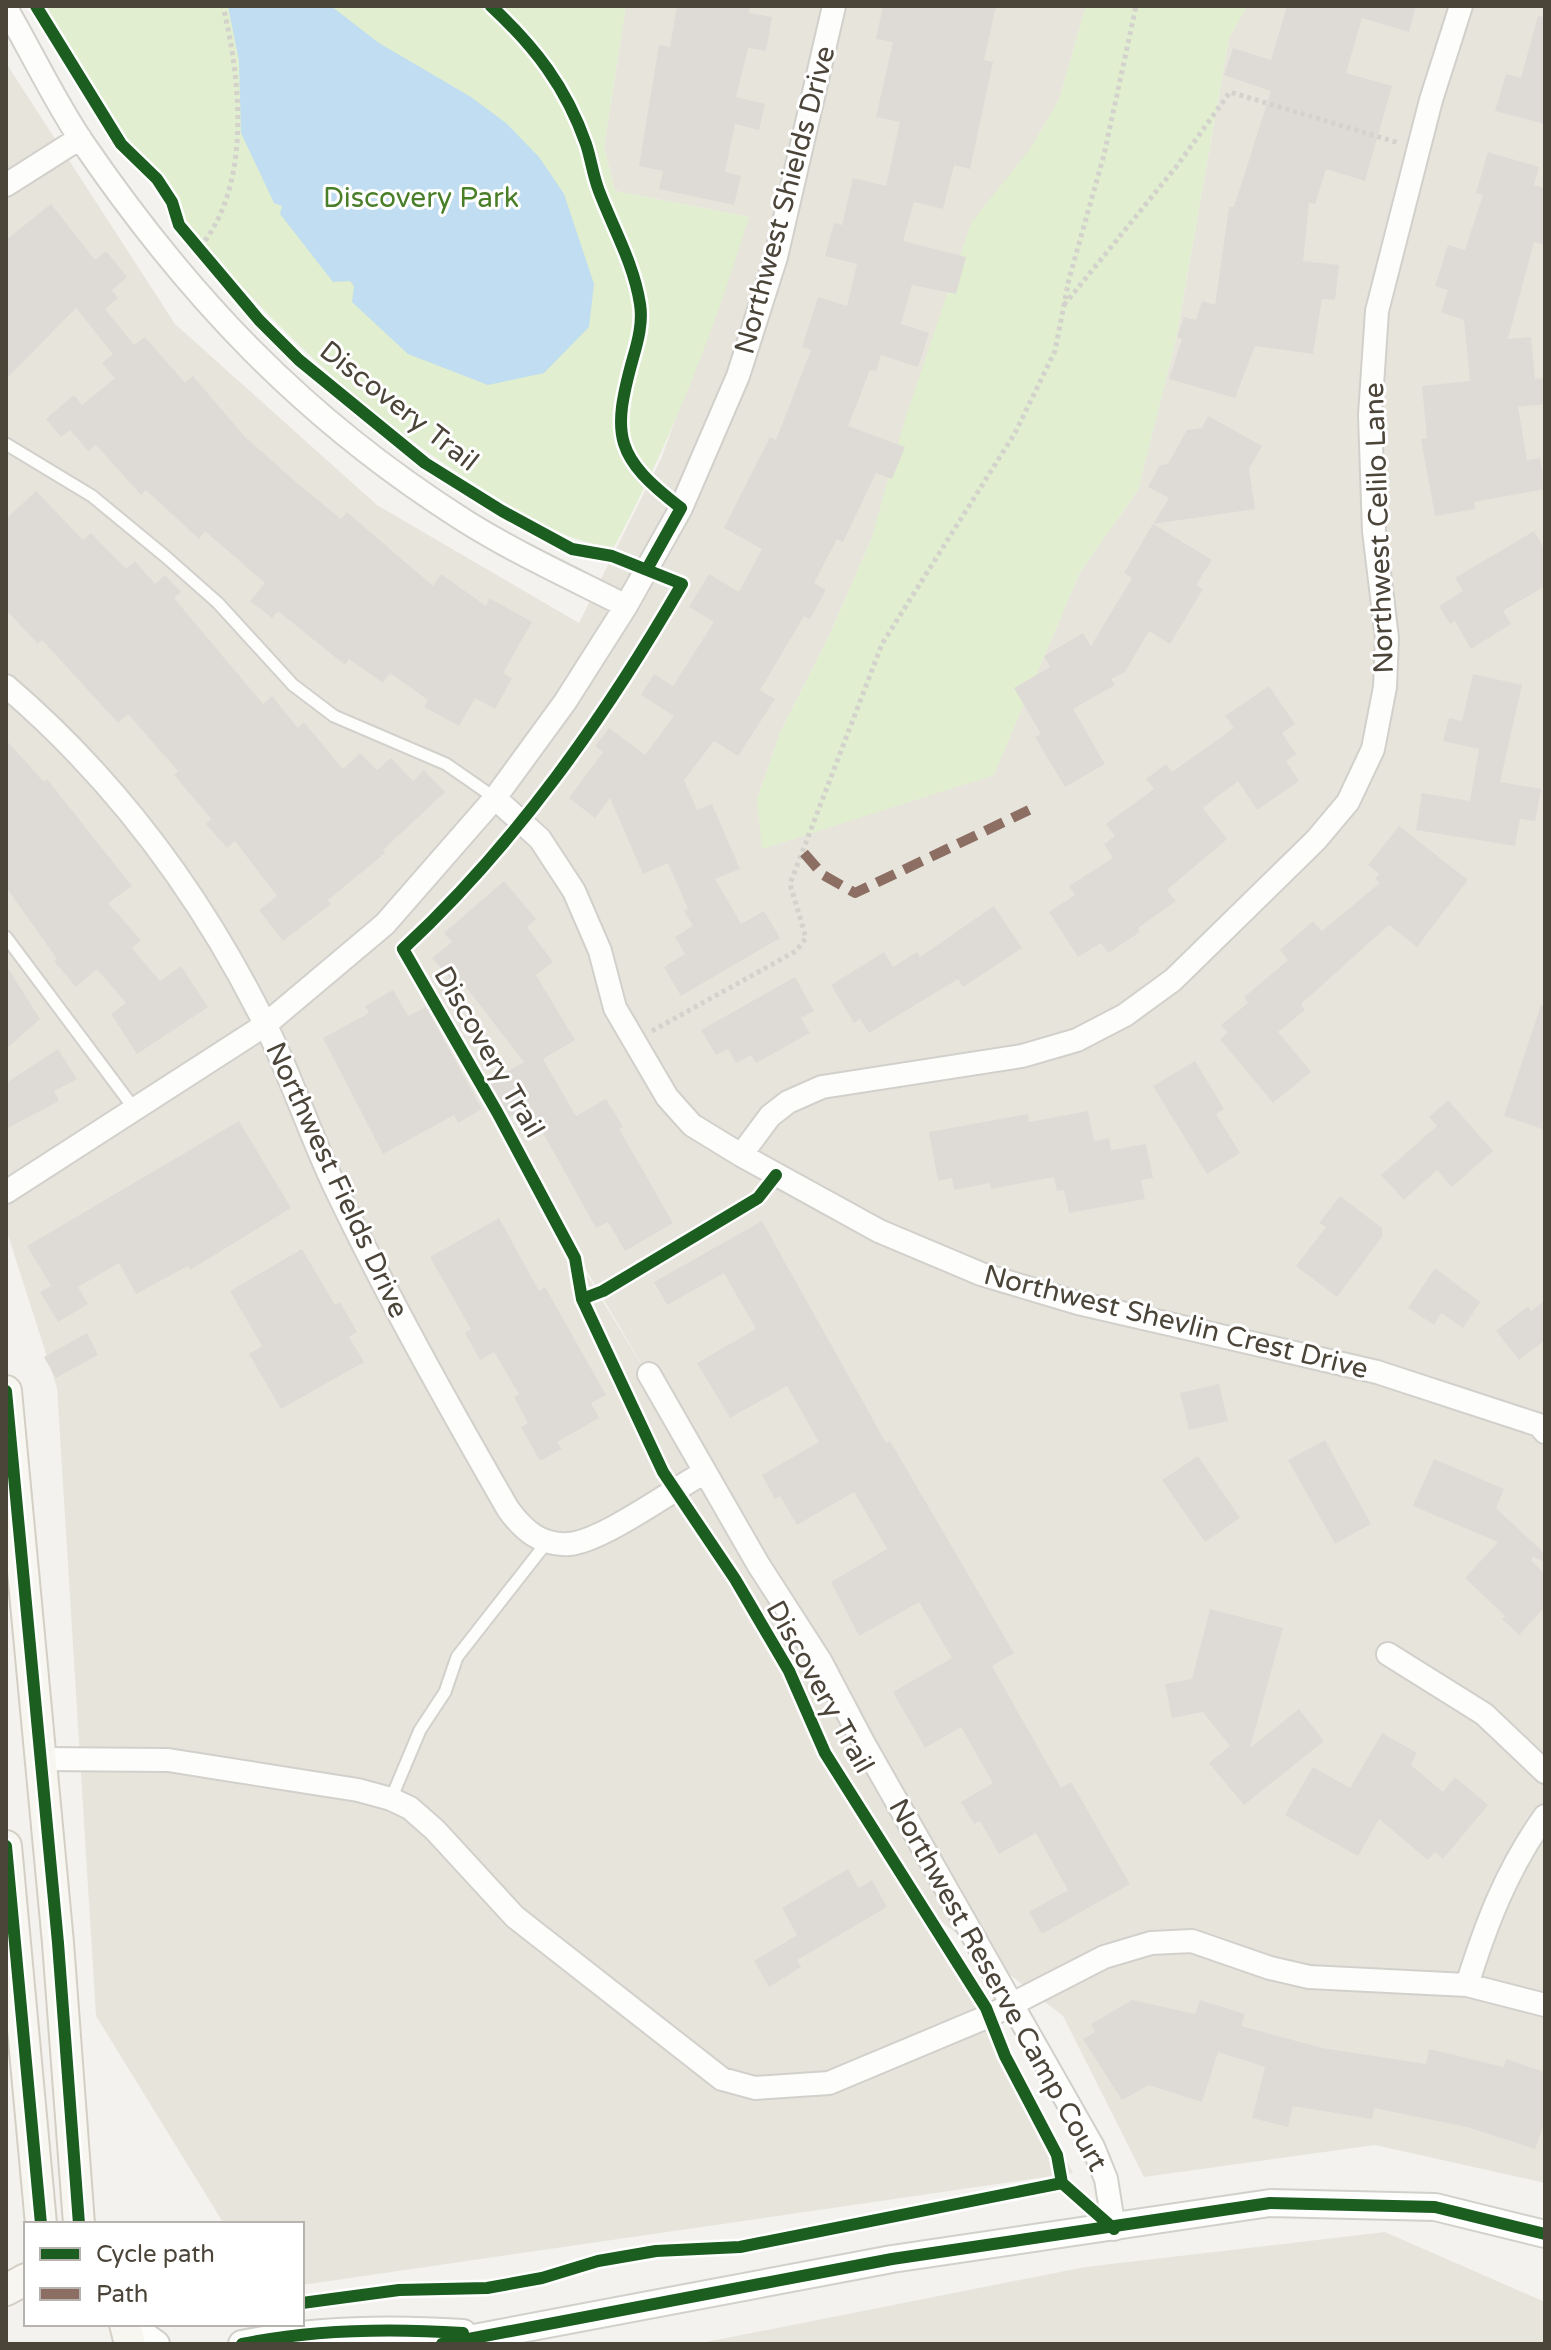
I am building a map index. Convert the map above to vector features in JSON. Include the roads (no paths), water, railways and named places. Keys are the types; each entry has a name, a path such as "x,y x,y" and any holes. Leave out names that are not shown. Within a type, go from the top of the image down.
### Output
{"main road":[{"path":"6,1391 41,1759 79,2222"},
{"path":"6,1846 41,2222"},
{"path":"6,2290 24,2280"}],"street":[{"name":"Northwest Shields Drive","path":"6,1192 265,1025 385,924 495,798 565,702 626,606 681,508 738,376 780,243 834,6"},
{"name":"Northwest Celilo Lane","path":"741,1155 770,1116 788,1102 822,1087 1022,1056 1077,1040 1125,1015 1173,980 1316,840 1348,802 1373,749 1385,687 1387,638 1374,531 1370,415 1377,311 1418,149 1461,6"},
{"path":"6,8 80,138 177,272 259,362 365,453 467,522 626,606"},
{"path":"6,185 80,138"},
{"name":"Northwest Fields Drive","path":"6,686 120,797 151,836 232,965 265,1025 333,1182 413,1344 508,1509 524,1531 547,1542"},
{"name":"Northwest Shevlin Crest Drive","path":"495,798 540,839 574,891 600,951 615,1008 667,1097 692,1125 741,1155 879,1231 981,1274 1078,1303 1377,1372 1543,1425"},
{"name":"Northwest Reserve Camp Court","path":"649,1374 821,1662 864,1744 1093,2147 1106,2179 1114,2229"},
{"path":"547,1542 569,1544 592,1537 705,1472"},
{"path":"1388,1654 1484,1714 1545,1772"},
{"path":"41,1759 168,1760 358,1790 391,1799 410,1808 435,1830 515,1917 722,2079 755,2088 829,2083 912,2051 1104,1957 1151,1943 1192,1941 1270,1968 1309,1977 1467,1985 1545,2005"},
{"path":"1467,1985 1489,1915 1520,1852 1545,1816"},
{"path":"442,2344 892,2259 1114,2229 1270,2203 1435,2207 1545,2234"},
{"path":"129,2326 156,2344"},
{"path":"242,2344 324,2331 404,2329 483,2335"}],"lane":[{"path":"6,444 92,496 218,603 293,685 334,716 446,764 495,798"},
{"path":"6,937 136,1111"},
{"path":"391,1799 420,1730 445,1692 457,1657 547,1542"}],"water":[{"path":"228,6 331,6 379,43 471,97 506,123 539,157 564,194 594,284 589,327 544,373 488,385 408,354 352,302 354,286 350,281 333,282 280,214 282,206 274,203 241,133 239,61"}],"park label":[{"name":"Discovery Park","path":"421,198"}]}
